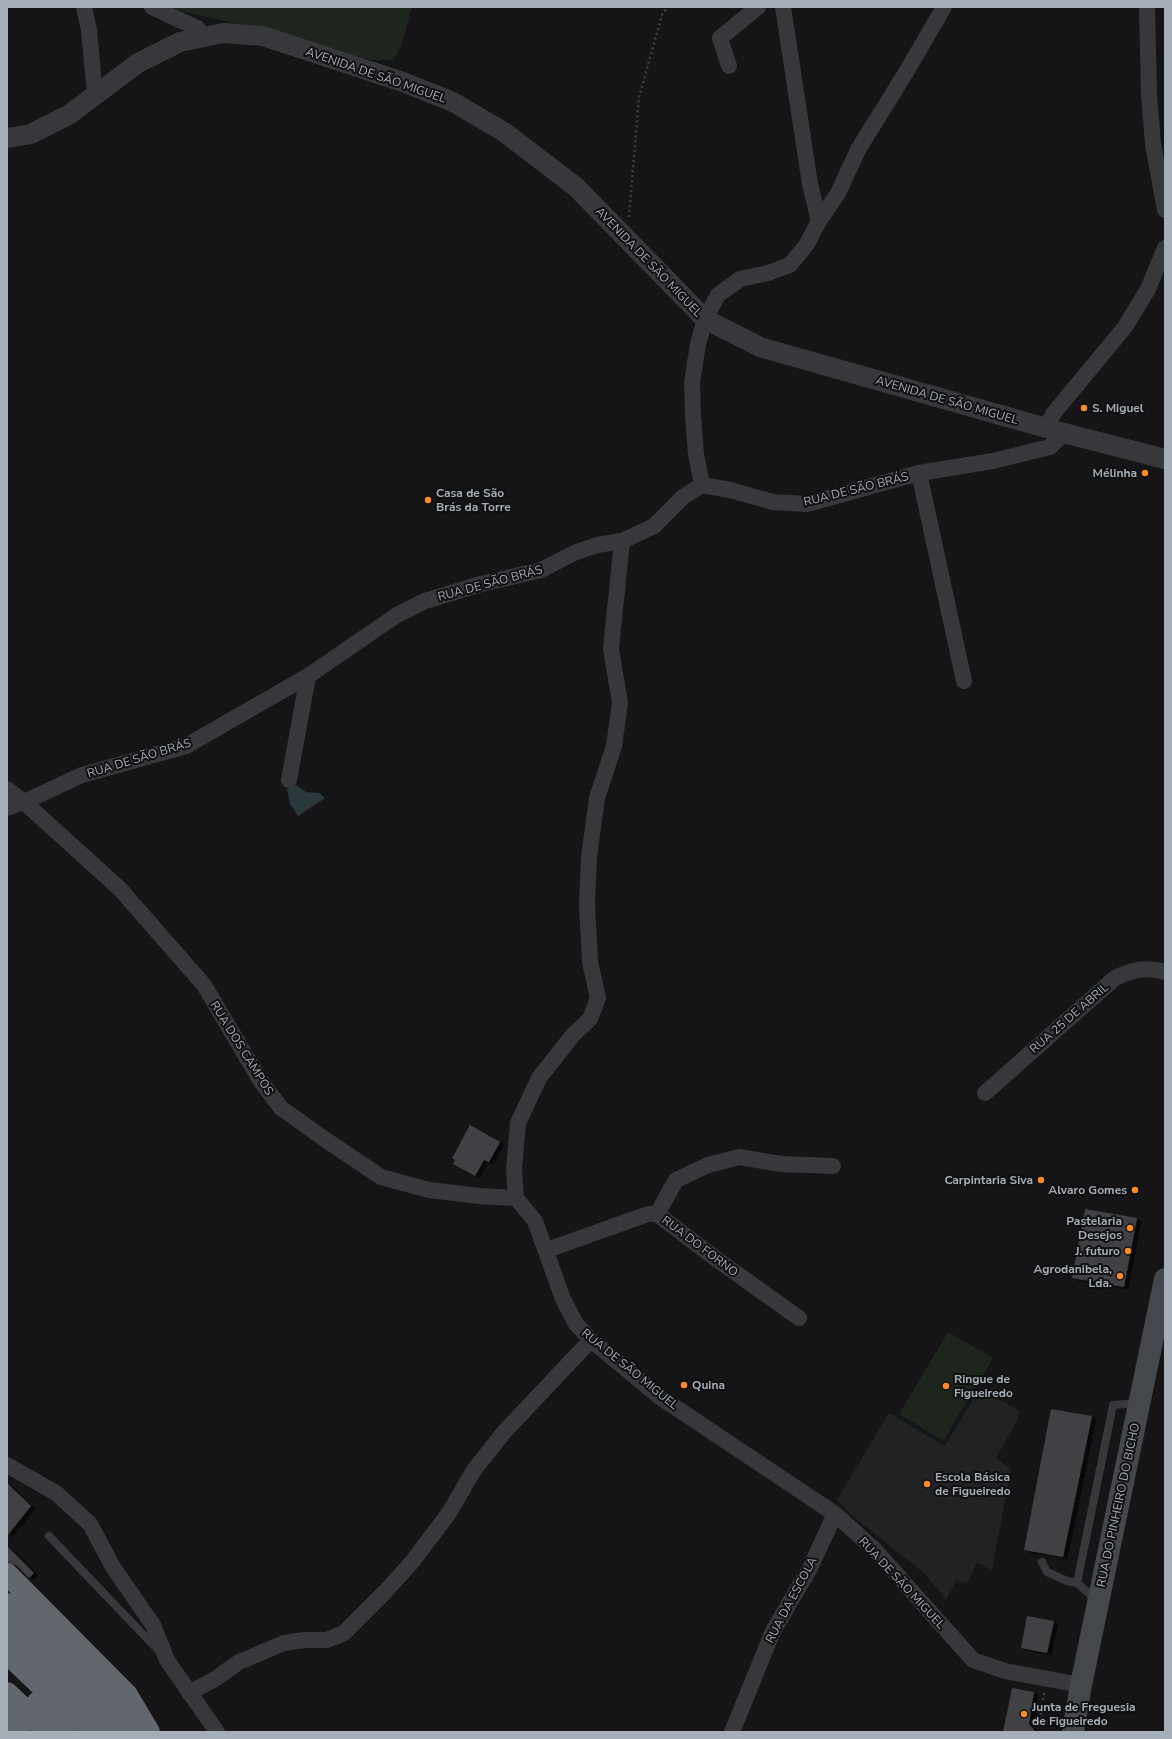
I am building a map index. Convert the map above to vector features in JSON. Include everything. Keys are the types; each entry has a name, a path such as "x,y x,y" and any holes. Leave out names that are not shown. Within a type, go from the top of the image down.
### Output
{"highway":[{"path":"7,1574 128,1695 149,1732"},
{"path":"7,1604 138,1732"},
{"path":"7,1628 116,1732"},
{"path":"7,1654 90,1732"},
{"path":"7,1671 66,1732"},
{"path":"7,1693 48,1732"},
{"path":"7,1714 18,1732"},
{"path":"7,1726 14,1732"}],"main road":[{"name":"RUA DO PINHEIRO DO BICHO","path":"1074,1730 1081,1685 1165,1278"}],"street":[{"path":"84,7 89,30 95,95"},
{"path":"152,7 197,28 205,37"},
{"path":"729,66 720,38 758,7"},
{"path":"783,7 810,184 819,221"},
{"path":"702,485 693,424 692,383 698,344 705,319 718,295 740,279 768,273 790,265 807,244 819,221 838,193 858,148 905,74 944,7"},
{"path":"1147,7 1149,94 1153,144 1165,210"},
{"name":"AVENIDA DE SÃO MIGUEL","path":"7,138 31,134 70,114 138,62 180,42 223,33 263,36 403,82 453,102 504,132 576,187 705,319 760,347 1055,431 1165,459"},
{"name":"RUA DE SÃO BRÁS","path":"7,808 82,776 186,746 308,676 397,614 425,601 481,584 541,570 570,555 597,545 622,541 654,526 683,497 702,485 730,490 773,502 807,504 919,472 993,461 1050,447 1055,431 1053,414 1125,327 1148,289 1165,248"},
{"path":"919,472 964,681"},
{"path":"516,1198 514,1169 518,1123 539,1078 573,1035 590,1019 598,998 590,962 587,904 589,857 597,798 614,746 620,703 611,649 622,541"},
{"path":"289,780 308,676"},
{"name":"RUA DOS CAMPOS","path":"7,789 24,802 120,889 204,985 260,1080 282,1108 381,1177 429,1190 479,1196 516,1198"},
{"name":"RUA 25 DE ABRIL","path":"985,1093 1115,978 1131,970 1153,969 1165,972"},
{"path":"657,1214 676,1180 708,1165 739,1158 781,1164 833,1166"},
{"name":"RUA DE SÃO MIGUEL","path":"516,1198 535,1221 547,1250 563,1299 576,1324 591,1340 660,1397 835,1514 876,1550 973,1660 1005,1671 1081,1685"},
{"name":"RUA DO FORNO","path":"547,1250 648,1214 657,1214 719,1261 799,1318"},
{"path":"189,1693 215,1679 239,1662 284,1643 304,1640 327,1640 344,1633 412,1562 450,1513 474,1470 506,1431 591,1340"},
{"path":"7,1465 56,1493 90,1524 113,1567 154,1625 167,1660 217,1732"},
{"name":"RUA DA ESCOLA","path":"732,1732 773,1631 810,1568 835,1514"}],"lane":[{"path":"1077,1583 1113,1406 1139,1402"},
{"path":"49,1536 167,1660"},
{"path":"1042,1562 1047,1572 1067,1581 1077,1583 1098,1602"}],"path":[{"path":"627,238 639,97 662,15 668,7"},
{"path":"1046,1679 1040,1721 1074,1730"}],"shaded area":[{"path":"170,7 412,7 401,47 393,60 369,60 295,37 172,9"},
{"path":"296,785 306,792 319,793 325,798 298,816 290,804 287,789"},
{"name":"Ringue de Figueiredo","path":"948,1332 993,1358 943,1441 899,1414"},
{"name":"Escola Básica de Figueiredo","path":"980,1388 1019,1411 1018,1419 996,1458 1011,1469 992,1570 977,1563 967,1583 956,1580 946,1599 925,1574 851,1515 837,1500 889,1413 945,1446"}],"building":[{"path":"470,1125 500,1142 489,1162 484,1160 475,1176 453,1164 455,1160 452,1158"},
{"path":"1085,1209 1137,1218 1124,1287 1072,1278"},
{"path":"1051,1409 1092,1416 1063,1557 1024,1550"},
{"path":"7,1483 31,1506 7,1536"},
{"path":"7,1546 34,1573 29,1578 16,1565 7,1562"},
{"path":"1027,1616 1054,1621 1047,1653 1021,1648"},
{"path":"1012,1688 1034,1692 1029,1724 1036,1732 1003,1732"}],"place":[{"name":"S. Miguel","path":"1084,408"},
{"name":"Mélinha","path":"1145,473"},
{"name":"Casa de São Brás da Torre","path":"428,500"},
{"name":"Carpintaria Siva","path":"1041,1180"},
{"name":"Alvaro Gomes","path":"1135,1190"},
{"name":"Pastelaria Desejos","path":"1130,1228"},
{"name":"J. futuro","path":"1128,1251"},
{"name":"Agrodanibela, Lda.","path":"1120,1276"},
{"name":"Quina","path":"684,1385"},
{"name":"Ringue de Figueiredo","path":"946,1386"},
{"name":"Escola Básica de Figueiredo","path":"927,1484"},
{"name":"Junta de Freguesia de Figueiredo","path":"1024,1714"}]}
